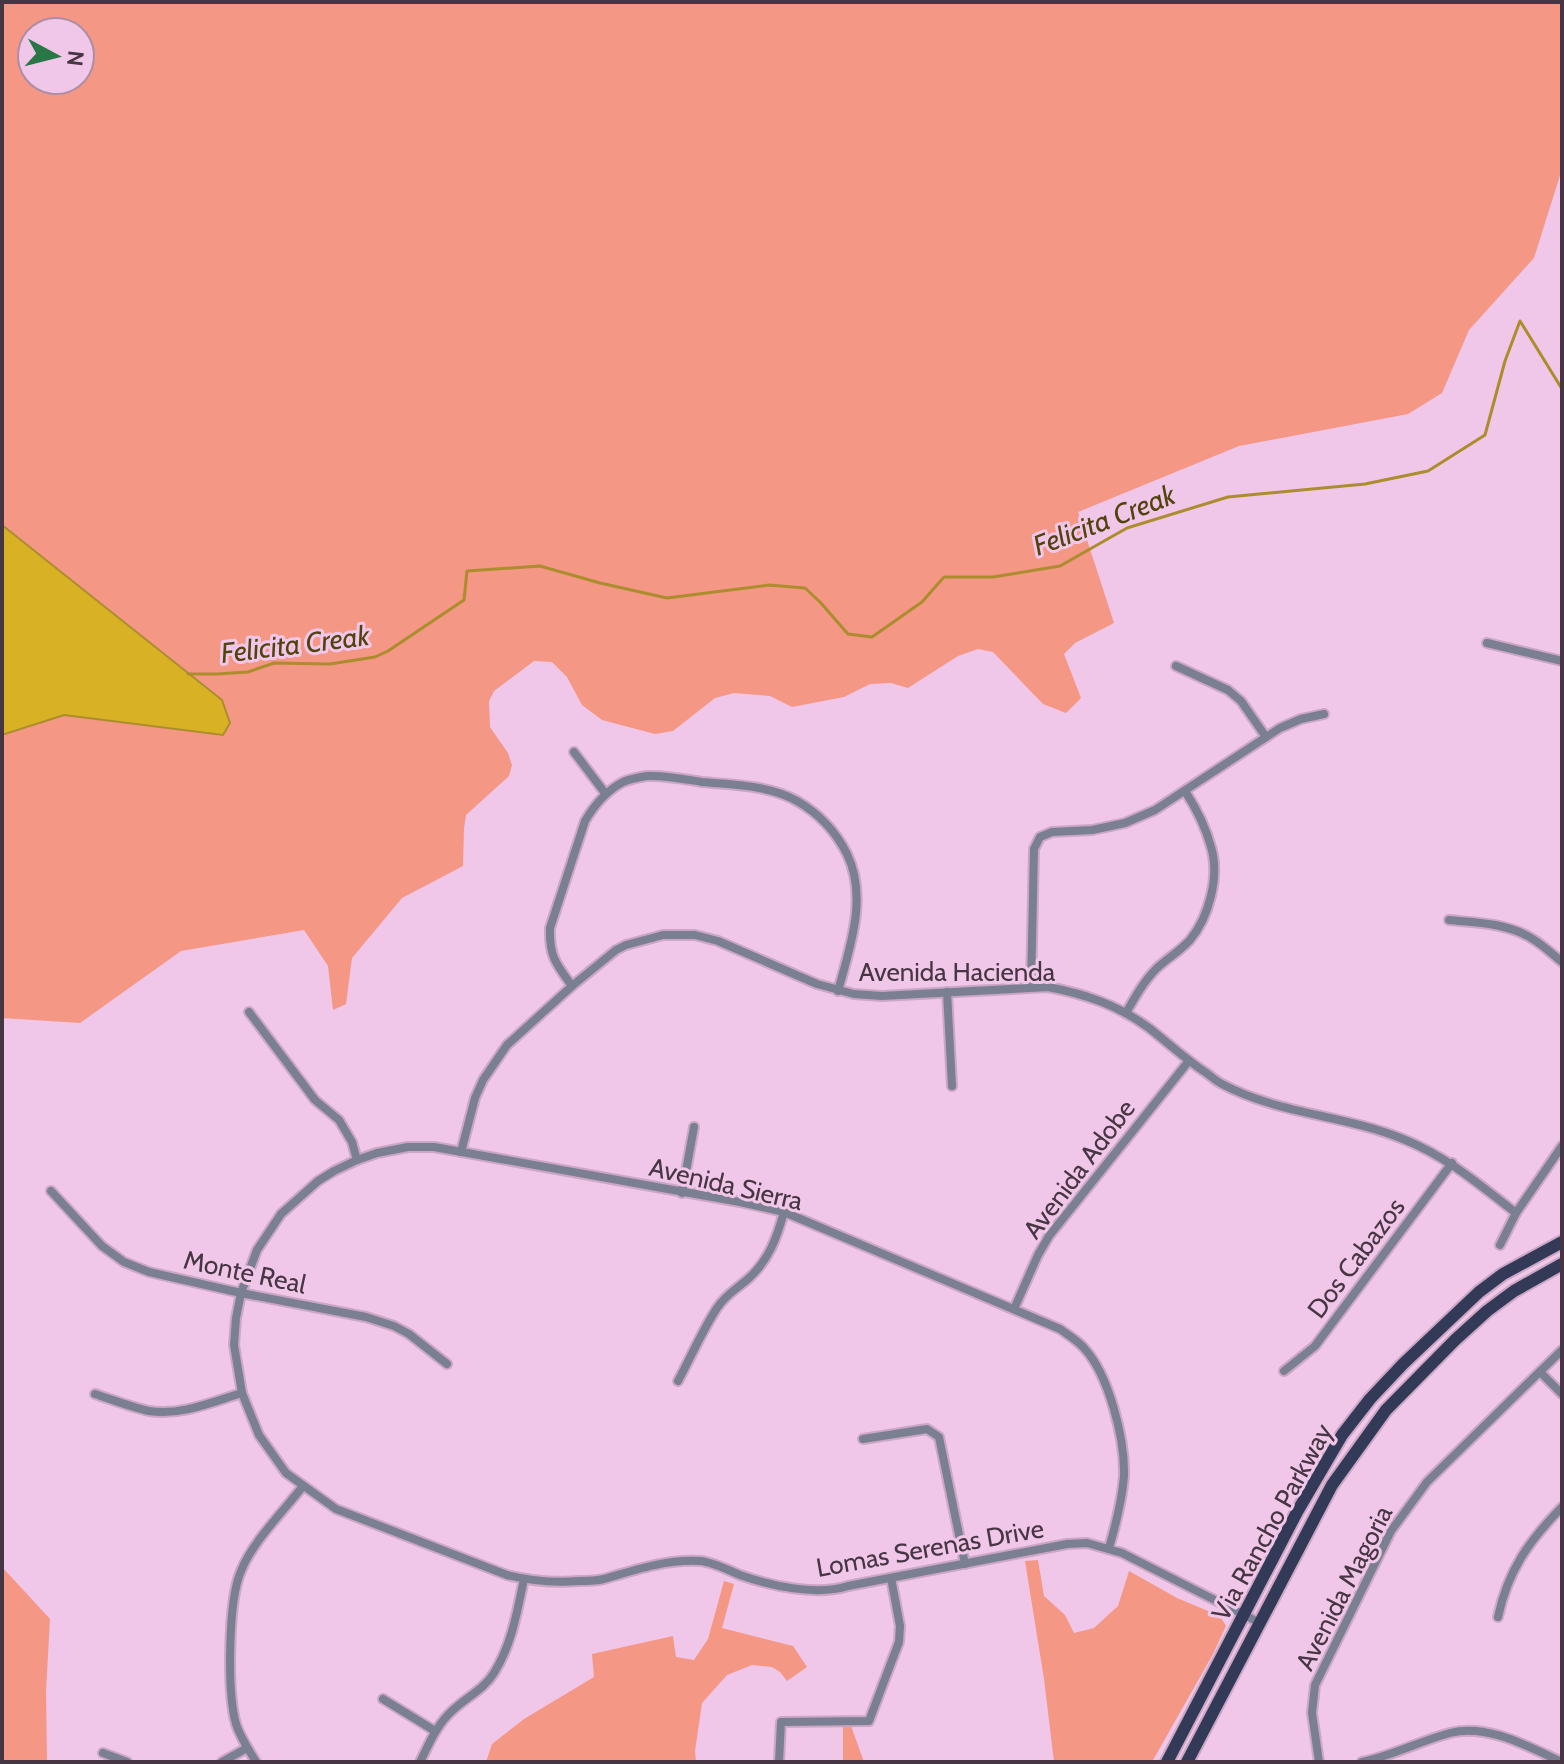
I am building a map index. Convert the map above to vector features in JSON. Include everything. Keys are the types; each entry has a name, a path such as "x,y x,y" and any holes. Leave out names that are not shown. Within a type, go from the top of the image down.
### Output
{"main road":[{"name":"Via Rancho Parkway","path":"1167,1762 1342,1435 1370,1399 1414,1353 1479,1292 1503,1274 1562,1242"},
{"name":"Via Rancho Parkway","path":"1187,1762 1332,1485 1386,1410 1487,1311 1514,1291 1562,1264"}],"street":[{"path":"1487,643 1562,661"},
{"path":"1176,666 1228,690 1241,701 1266,737"},
{"path":"1031,987 1034,849 1040,837 1052,832 1092,830 1125,823 1155,810 1280,728 1324,714"},
{"path":"574,752 605,793"},
{"path":"572,986 555,963 549,943 550,928 585,821 605,793 625,781 645,776 765,789 796,800 832,830 847,854 854,876 857,904 854,929 838,991"},
{"path":"1126,1013 1145,980 1192,937 1206,910 1213,884 1211,846 1185,791"},
{"path":"1449,920 1501,926 1521,933 1562,962"},
{"name":"Avenida Hacienda","path":"461,1152 475,1098 507,1045 616,950 663,935 695,935 718,941 817,984 854,994 882,996 1048,987 1114,1006 1147,1027 1188,1062 1218,1082 1249,1097 1403,1138 1452,1163 1516,1213"},
{"path":"947,992 952,1086"},
{"path":"249,1012 315,1100 339,1120 352,1142 357,1160"},
{"name":"Avenida Adobe","path":"1014,1309 1049,1236 1188,1062"},
{"path":"682,1193 694,1127"},
{"path":"1500,1245 1516,1213 1562,1146"},
{"name":"Avenida Sierra","path":"241,1293 257,1250 281,1214 318,1181 357,1160 408,1147 434,1147 784,1212 1060,1329 1076,1339 1104,1379 1118,1425 1124,1473 1120,1507 1109,1548"},
{"name":"Dos Cabazos","path":"1284,1371 1315,1346 1452,1163"},
{"name":"Monte Real","path":"51,1191 102,1246 124,1262 149,1272 241,1293 366,1317 409,1334 447,1364"},
{"path":"678,1381 718,1307 768,1256 778,1236 784,1212"},
{"name":"Lomas Serenas Drive","path":"241,1293 234,1345 242,1393 259,1435 286,1473 336,1509 507,1575 551,1583 601,1580 667,1563 702,1561 760,1582 798,1589 836,1590 1067,1544 1087,1543 1122,1553 1260,1623"},
{"name":"Avenida Magoria","path":"1319,1762 1312,1713 1315,1685 1391,1531 1427,1482 1562,1350"},
{"path":"1540,1372 1562,1394"},
{"path":"95,1394 159,1412 185,1411 242,1393"},
{"path":"863,1439 927,1429 939,1437 965,1564"},
{"path":"256,1762 236,1726 231,1694 235,1590 252,1550 303,1486"},
{"path":"1498,1617 1502,1597 1519,1557 1562,1507"},
{"path":"779,1762 781,1722 869,1721 899,1642 900,1626 891,1578"},
{"path":"420,1762 435,1731 451,1711 483,1687 494,1674 510,1644 524,1579"},
{"path":"383,1699 435,1731"},
{"path":"1362,1762 1454,1731 1500,1734 1562,1762"},
{"path":"222,1762 247,1748"},
{"path":"103,1753 127,1762"}],"shaded area":[{"path":"2,2 1562,2 1562,169 1534,258 1469,330 1442,393 1408,414 1239,446 1078,512 1114,623 1075,643 1064,654 1081,698 1066,713 1043,704 993,652 978,649 958,656 908,688 891,683 870,684 844,697 792,707 770,696 734,693 715,698 673,731 655,734 602,720 582,705 567,677 552,662 534,661 494,691 489,701 490,727 508,753 512,765 509,776 466,815 463,866 402,898 352,958 346,1004 333,1010 328,966 304,930 181,951 80,1023 2,1018 2,735 63,715 222,735 222,700 2,525"},
{"path":"2,525 222,700 230,723 223,735 64,715 2,735"},
{"path":"1038,1560 1044,1596 1065,1615 1074,1633 1094,1628 1118,1606 1129,1571 1177,1598 1220,1616 1226,1626 1152,1762 1054,1762 1025,1561"},
{"path":"2,1567 50,1619 46,1691 47,1762 2,1762"},
{"path":"724,1581 734,1584 722,1628 793,1646 807,1667 787,1681 772,1667 752,1665 727,1675 702,1703 696,1762 486,1762 492,1744 524,1719 594,1677 592,1654 673,1636 676,1657 694,1660 708,1639"},
{"path":"843,1725 851,1726 864,1762 843,1762"}],"waterway":[{"name":"Felicita Creak","path":"188,674 248,672 274,663 330,664 375,657 464,600 467,571 540,566 667,598 769,585 805,588 848,634 872,637 922,602 944,577 993,577 1060,566 1127,528 1228,497 1365,484 1428,471 1485,435 1505,361 1520,321 1562,389"}]}
